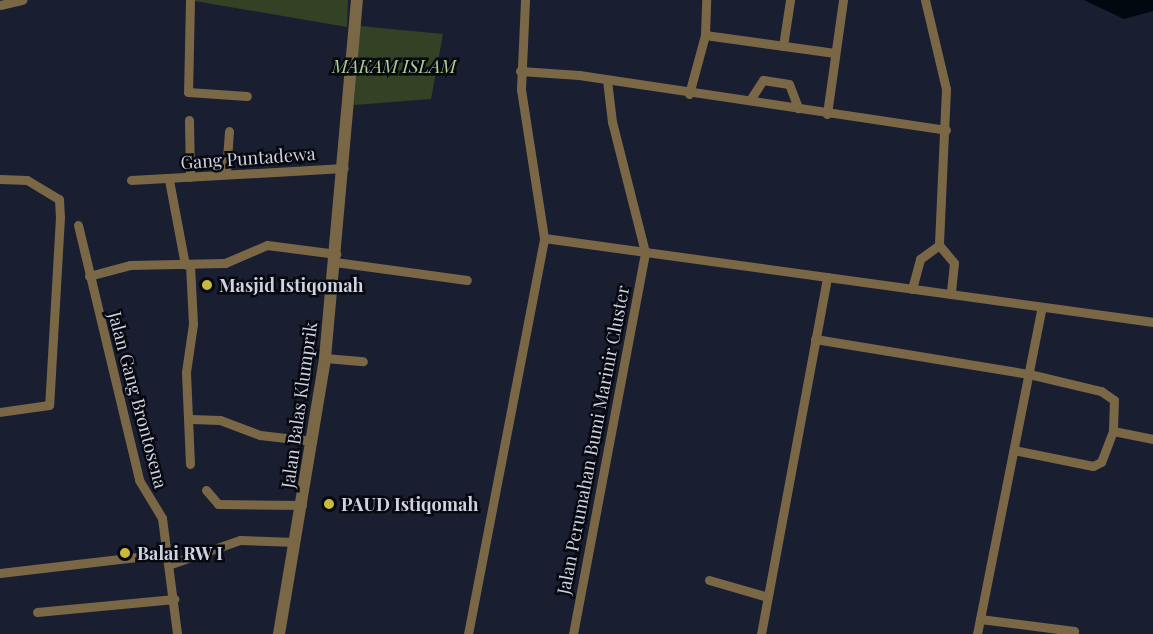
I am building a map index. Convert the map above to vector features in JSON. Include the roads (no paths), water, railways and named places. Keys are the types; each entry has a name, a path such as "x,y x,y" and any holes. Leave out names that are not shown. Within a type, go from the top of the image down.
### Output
{"street":[{"path":"0,5 22,0"},
{"path":"190,0 188,92 247,96"},
{"name":"Jalan Balas Klumprik","path":"279,634 325,358 336,258 357,0"},
{"path":"468,634 544,238 520,71 525,0"},
{"path":"689,94 705,35 706,0"},
{"path":"783,46 790,0"},
{"path":"827,114 843,0"},
{"path":"925,0 944,73 946,130 939,244 954,263 951,294"},
{"path":"705,35 835,53"},
{"path":"520,71 607,80 689,94 750,100 827,114 946,130"},
{"name":"Jalan Perumahan Bumi Marinir Cluster","path":"573,634 645,252 616,142 607,80"},
{"path":"750,100 763,80 789,84 798,108"},
{"path":"189,120 190,177"},
{"path":"226,173 229,131"},
{"name":"Gang Puntadewa","path":"190,464 191,419 186,372 193,324 188,265 169,180 226,173 344,168"},
{"path":"0,179 27,180 58,199 60,216 49,405 0,412"},
{"path":"131,180 169,180"},
{"name":"Jalan Gang Brontosena","path":"78,225 141,488 162,518 171,564 177,634"},
{"path":"544,238 1153,322"},
{"path":"912,289 920,259 939,244"},
{"path":"89,276 130,265 188,265 234,261 267,245 467,280"},
{"path":"761,634 827,277"},
{"path":"977,634 1042,307"},
{"path":"815,339 1029,374 1109,394 1113,431 1094,466 1014,450"},
{"path":"325,358 363,361"},
{"path":"191,419 220,420 260,435 312,441"},
{"path":"1113,431 1153,439"},
{"path":"206,490 215,503 302,505"},
{"path":"171,564 240,540 295,542"},
{"path":"0,573 169,553"},
{"path":"709,580 768,597"},
{"path":"37,612 174,599"},
{"path":"980,619 1074,631"}],"place":[{"name":"Masjid Istiqomah","path":"207,285"},
{"name":"PAUD Istiqomah","path":"329,504"},
{"name":"Balai RW I","path":"125,553"}],"park label":[{"name":"MAKAM ISLAM","path":"394,66"}]}
